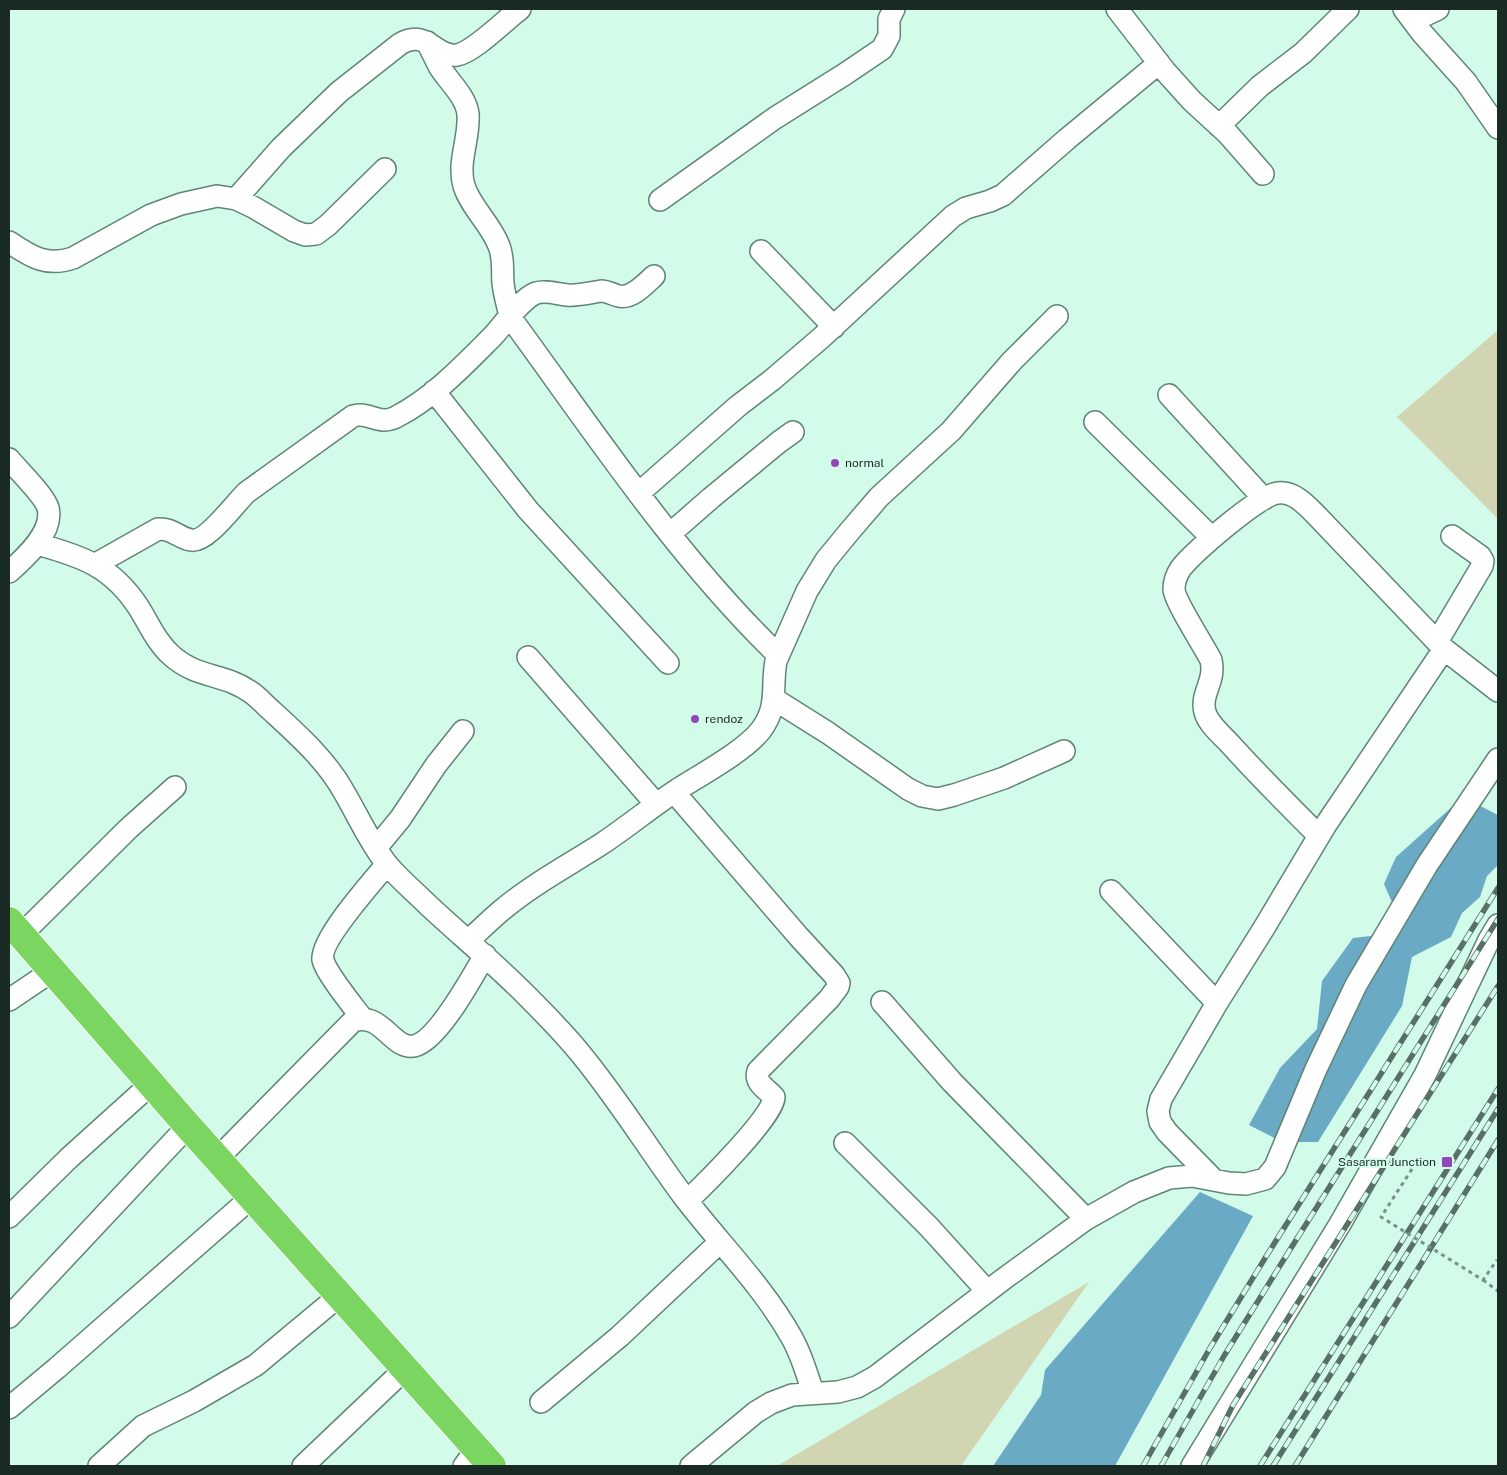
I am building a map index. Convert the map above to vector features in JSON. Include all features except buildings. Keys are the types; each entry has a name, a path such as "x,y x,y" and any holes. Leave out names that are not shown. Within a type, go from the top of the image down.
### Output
{"highway":[{"path":"15,928 404,1369 481,1462"}],"street":[{"path":"236,199 281,148 338,92 409,39 418,38 447,53 456,55 481,41 520,9"},
{"path":"660,200 775,118 882,49 889,36 889,19 894,9"},
{"path":"1118,9 1159,63 1192,101 1219,126 1263,174"},
{"path":"1219,126 1260,86 1303,54 1348,9"},
{"path":"1438,9 1409,15 1466,82 1498,128"},
{"path":"427,42 440,66 464,102 468,114 462,175 464,186 499,245 502,257 503,282 510,317 670,534 722,597 778,655"},
{"path":"639,493 738,406 772,380 834,327 953,216 966,208 1003,195 1066,139 1159,63"},
{"path":"9,242 36,257 49,262 60,263 73,258 151,215 181,204 217,196 236,199 294,231 316,234 328,225 385,169"},
{"path":"761,251 834,327"},
{"path":"96,564 158,529 165,528 194,541 200,540 217,526 236,502 247,492 353,416 360,414 383,421 390,420 412,408 434,391 484,345 529,298 538,293 548,292 574,296 603,291 624,296 634,293 654,276"},
{"path":"468,941 502,910 528,891 603,843 656,804 747,743 760,730 770,715 774,699 773,673 778,655 807,591 826,560 880,497 951,431 1012,361 1057,316"},
{"path":"434,391 528,510 668,663"},
{"path":"1169,395 1264,498"},
{"path":"1095,422 1212,538"},
{"path":"670,534 778,442 793,432"},
{"path":"9,459 48,507 48,520 42,536 28,555 9,572"},
{"path":"1319,836 1214,727 1205,713 1205,697 1213,670 1211,660 1178,603 1174,591 1175,580 1181,569 1212,538 1264,498 1276,493 1289,494 1302,502 1440,645 1498,691"},
{"path":"1214,1180 1167,1132 1160,1122 1158,1111 1161,1099 1319,836 1440,645 1482,566 1480,556 1452,536"},
{"path":"37,544 69,553 96,564 117,581 132,598 169,654 194,672 232,681 252,692 306,743 343,789 362,827 381,856 556,1025 579,1052 687,1201 752,1279 775,1311 793,1340 806,1368 813,1393"},
{"path":"528,658 656,804"},
{"path":"774,699 908,789 922,796 938,799 1004,778 1064,751"},
{"path":"362,1018 328,971 323,960 324,949 381,856 400,819 436,765 463,731"},
{"path":"691,1466 756,1412 771,1403 792,1395 838,1392 857,1387 875,1377 987,1291 1086,1220 1134,1192 1168,1178 1192,1176 1246,1184 1265,1179 1275,1167 1316,1069 1356,985 1427,865 1498,759"},
{"path":"15,928 175,787"},
{"path":"674,792 839,983 829,999 758,1071 757,1081 774,1097 772,1106 741,1146 687,1201"},
{"path":"1111,891 1217,1003"},
{"path":"1192,1466 1335,1232 1406,1108 1498,925"},
{"path":"217,1159 353,1021 362,1018 372,1021 404,1044 412,1046 421,1043 447,1016 485,955"},
{"path":"9,1000 52,971"},
{"path":"882,1002 952,1082 1086,1220"},
{"path":"9,1217 69,1158 151,1084"},
{"path":"9,1317 188,1126"},
{"path":"844,1142 929,1227 987,1291"},
{"path":"9,1408 252,1197"},
{"path":"541,1402 620,1336 720,1242"},
{"path":"99,1466 143,1426 194,1401 256,1365 339,1296"},
{"path":"303,1466 404,1369"}],"path":[{"path":"1273,1466 1498,1109"},
{"path":"1412,1169 1381,1217 1498,1291"},
{"path":"1483,1280 1496,1260"}],"green space":[{"path":"1498,330 1498,519 1397,417"},
{"path":"1089,1282 961,1466 777,1466"}],"water":[{"path":"1463,797 1498,815 1498,865 1487,876 1480,897 1462,913 1451,937 1412,957 1402,1006 1318,1142 1282,1142 1249,1125 1280,1068 1317,1029 1322,981 1353,938 1380,935 1399,918 1384,884 1396,857"},
{"path":"1200,1192 1253,1216 1115,1466 993,1466 1041,1395 1045,1370"}],"railway":[{"path":"1143,1466 1210,1348 1267,1255 1498,888"},
{"path":"1161,1466 1224,1356 1498,919"},
{"path":"1203,1466 1233,1405 1498,986"},
{"path":"1260,1466 1498,1089"},
{"path":"1273,1466 1498,1109"},
{"path":"1295,1466 1498,1140"}],"place":[{"name":"normal","path":"835,463"},
{"name":"rendoz","path":"695,719"},
{"name":"Sasaram Junction","path":"1447,1162"}]}
